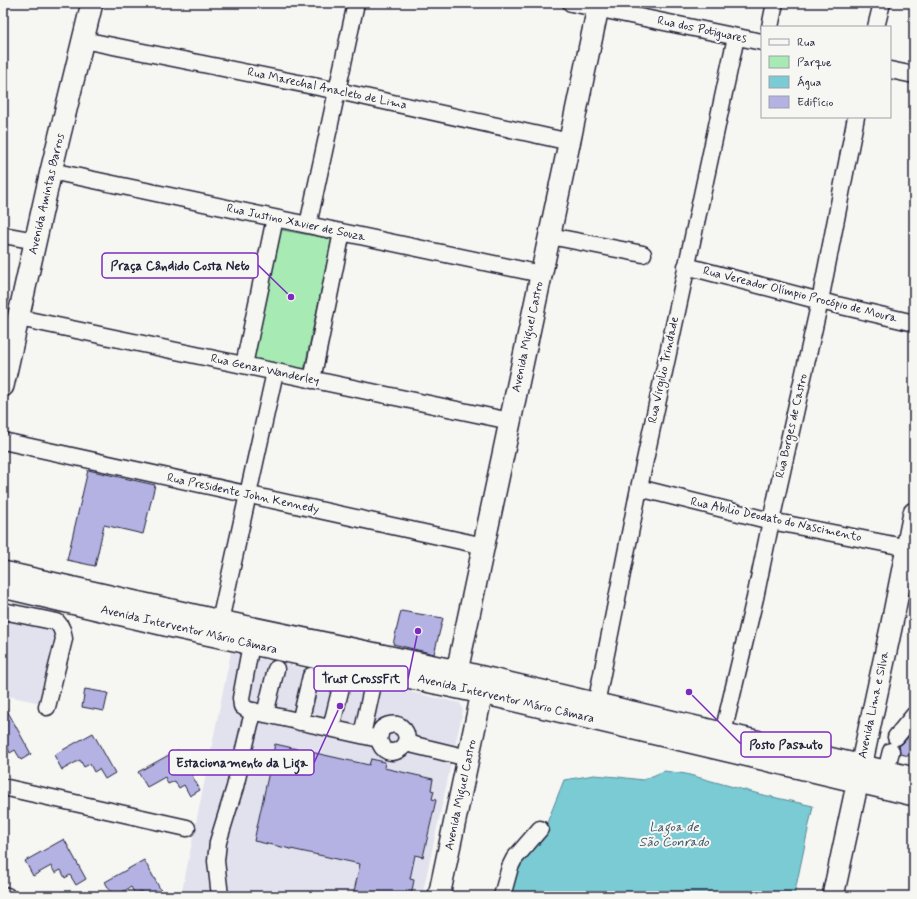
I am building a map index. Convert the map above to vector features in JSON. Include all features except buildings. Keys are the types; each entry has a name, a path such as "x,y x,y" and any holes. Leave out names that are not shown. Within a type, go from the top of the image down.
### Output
{"main road":[{"name":"Avenida Amintas Barros","path":"3,386 51,171 92,3"},
{"name":"Avenida Miguel Castro","path":"457,671 598,6"},
{"name":"Avenida Lima e Silva","path":"833,896 891,628 910,548 914,513"},
{"name":"Avenida Interventor Mário Câmara","path":"3,572 220,621 457,671 476,686 859,774 886,771 914,778"},
{"name":"Avenida Interventor Mário Câmara","path":"3,587 251,644 476,686 596,704 723,733 859,774 914,795"},
{"name":"Avenida Miguel Castro","path":"439,896 468,758 476,686"}],"street":[{"path":"308,225 356,3"},
{"name":"Rua dos Potiguares","path":"571,3 598,6 761,42"},
{"path":"770,26 775,3"},
{"path":"876,26 882,3"},
{"name":"Rua Virgilio Trindade","path":"596,704 639,488 736,37"},
{"name":"Rua Marechal Anacleto de Lima","path":"83,40 338,91 570,142"},
{"path":"891,70 914,75"},
{"name":"Rua Borges de Castro","path":"723,733 755,598 770,521 820,301 856,118"},
{"name":"Rua Justino Xavier de Souza","path":"51,171 542,274"},
{"path":"244,366 275,218"},
{"path":"312,380 342,232"},
{"path":"3,235 36,241"},
{"path":"550,236 643,254"},
{"name":"Rua Vereador Olímpio Procópio de Moura","path":"686,266 820,301 914,323"},
{"name":"Rua Genar Wanderley","path":"19,318 510,421"},
{"path":"220,621 275,372"},
{"name":"Rua Presidente John Kennedy","path":"3,441 484,546"},
{"name":"Rua Abilio Deodato do Nascimento","path":"639,488 770,521 910,548"},
{"path":"3,611 57,622 61,626 64,639 47,707"},
{"path":"251,644 241,698 242,706 248,710 260,713 379,739"},
{"path":"220,896 216,861 218,842 235,787 250,724 260,713 276,669"},
{"path":"300,722 311,676"},
{"path":"331,728 342,684"},
{"path":"362,735 372,689"},
{"path":"886,771 893,744 914,715"},
{"path":"394,724 401,727 405,732 406,743 399,751 393,752 386,750 382,746 379,739 381,730 387,725 394,724"},
{"path":"406,743 468,758"},
{"path":"3,787 187,828"},
{"path":"502,896 510,867 514,859 540,829"},
{"path":"3,895 7,896"}],"shaded area":[{"path":"3,618 61,633 45,704 3,695"},
{"path":"231,652 460,703 463,710 422,896 181,896"}],"green space":[{"path":"277,229 332,239 303,375 249,363"}],"water":[{"name":"Lagoa de São Conrado","path":"664,771 686,774 759,794 813,806 794,896 509,896 514,874 541,838 564,780 594,775 643,780"}],"place":[{"name":"Praça Cândido Costa Neto","path":"291,297"},
{"name":"Trust CrossFit","path":"418,631"},
{"name":"Posto Pasauto","path":"689,692"},
{"name":"Estacionamento da Liga","path":"340,706"}]}
